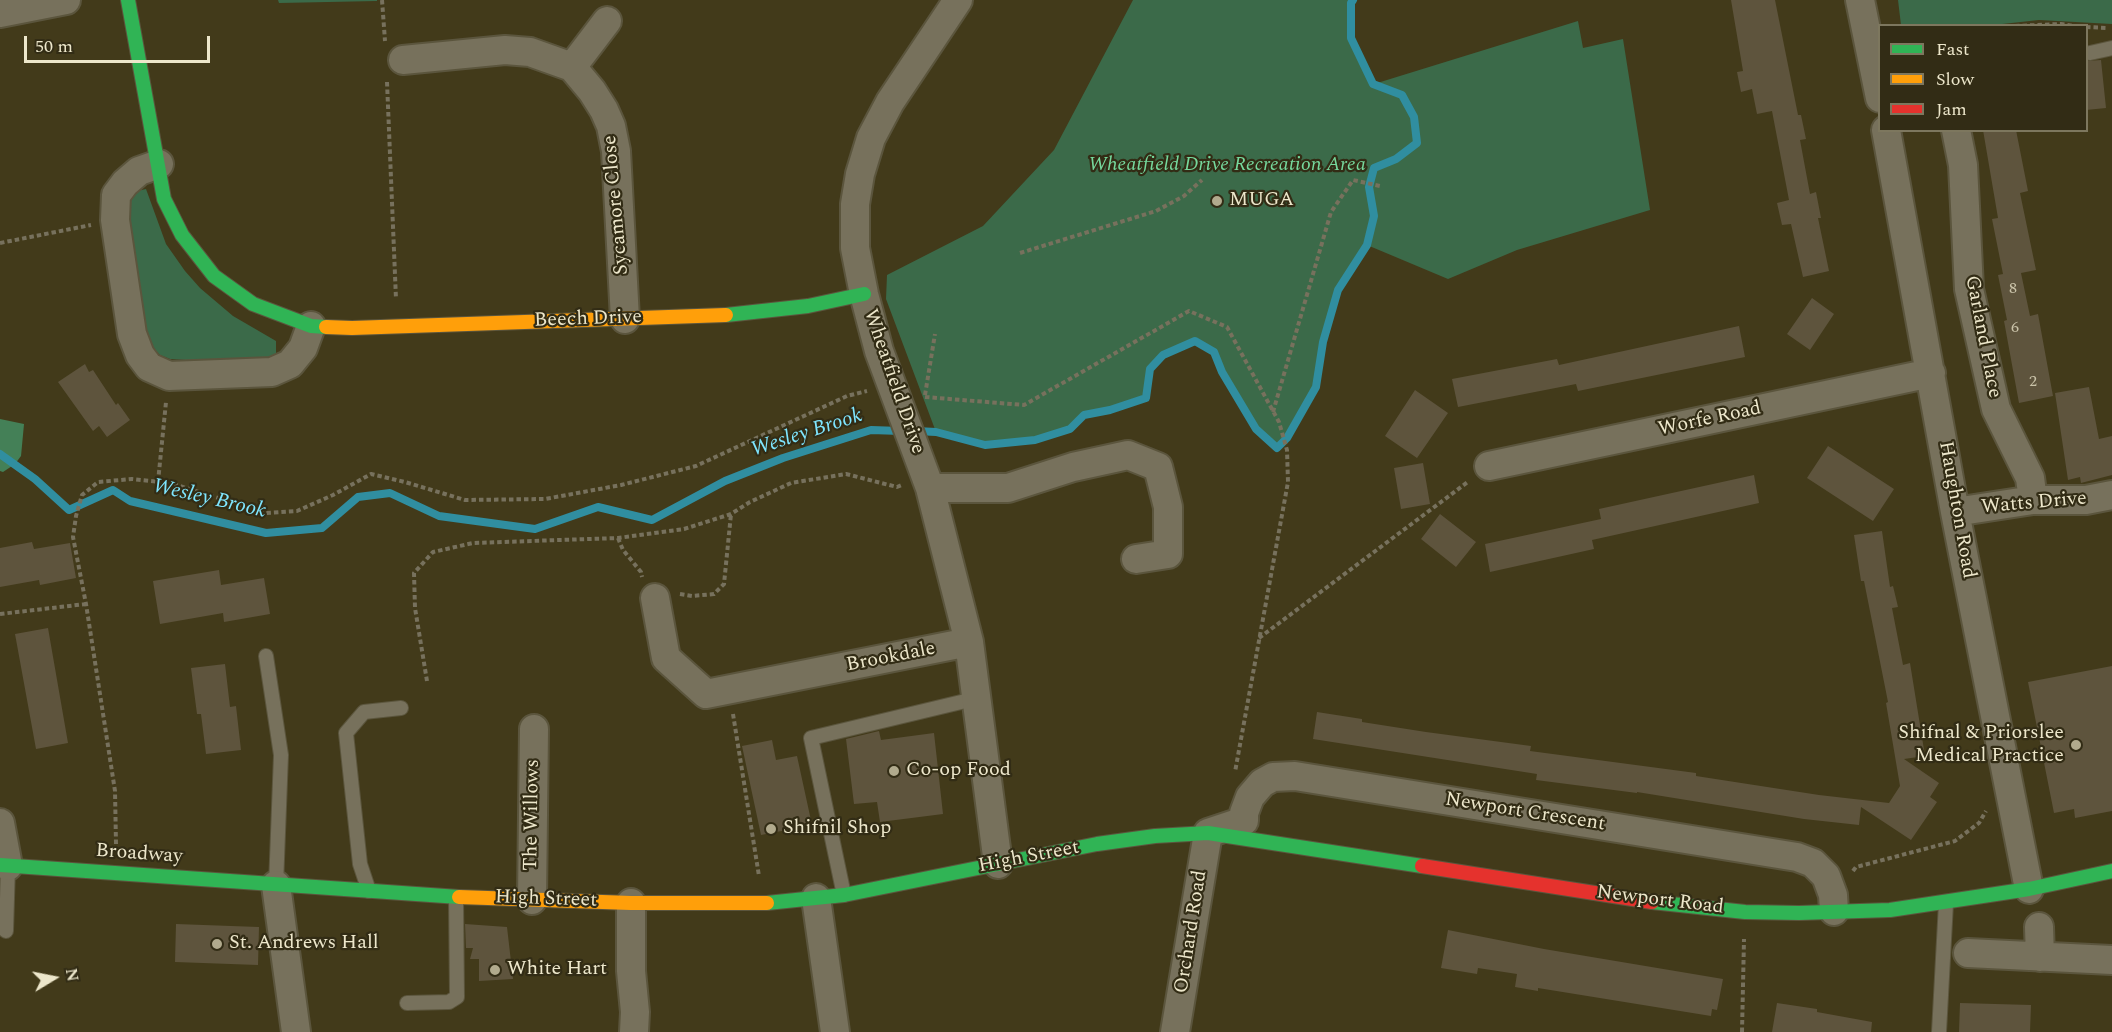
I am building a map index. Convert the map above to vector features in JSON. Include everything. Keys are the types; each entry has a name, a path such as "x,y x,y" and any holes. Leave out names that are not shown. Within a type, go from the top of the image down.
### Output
{"main road":[{"name":"Beech Drive","path":"128,0 164,199 182,235 214,276 253,304 311,326 352,328 718,316 808,306 864,294"},
{"name":"Newport Road","path":"1208,833 1672,905 1745,912 1799,913 1834,903 1890,910 2029,889 2112,871"},
{"name":"High Street","path":"276,885 532,900 763,903 844,895 1097,844 1143,837 1208,833"},
{"name":"Broadway","path":"4,866 116,872 276,885"}],"street":[{"path":"0,13 66,0"},
{"name":"Wheatfield Drive","path":"958,0 890,102 871,138 860,174 855,204 855,249 879,351 902,395 969,642"},
{"path":"1860,0 1878,88"},
{"path":"391,59 505,50 530,52 572,67 607,21"},
{"name":"Sycamore Close","path":"572,67 592,91 611,126 616,152 625,319"},
{"name":"Haughton Road","path":"1886,132 1955,512 2029,889"},
{"name":"Garland Place","path":"1956,132 1963,165 1969,289 1996,410 2030,478 2033,500"},
{"path":"159,164 139,171 125,183 116,195 115,220 132,334 140,355 149,367 169,376 272,372 290,364 303,348 311,326"},
{"name":"Worfe Road","path":"1488,466 1931,373"},
{"path":"923,471 1008,488 1073,467 1128,455 1158,467 1168,507 1168,554 1136,559"},
{"name":"Watts Drive","path":"1955,512 2033,500 2086,500 2112,495"},
{"name":"Brookdale","path":"655,598 666,658 706,694 969,642"},
{"path":"969,642 998,864"},
{"name":"The Willows","path":"532,900 534,729"},
{"name":"Newport Crescent","path":"1208,833 1244,821 1244,813 1250,796 1262,783 1273,777 1295,776 1797,857 1813,862 1826,876 1834,903"},
{"path":"0,823 4,866"},
{"name":"Orchard Road","path":"1176,1032 1208,833"},
{"path":"276,885 296,1032"},
{"path":"816,898 835,1032"},
{"path":"631,903 634,1032"},
{"path":"2039,927 2040,957"},
{"path":"1968,953 2112,960"}],"lane":[{"path":"2090,53 2112,48"},
{"path":"266,656 281,755 276,885"},
{"path":"844,895 811,738 978,698"},
{"path":"369,891 360,864 346,733 364,712 401,708"},
{"path":"4,866 6,931"},
{"path":"407,1003 449,1002 457,997 456,897"},
{"path":"1939,1032 1946,903"}],"path":[{"path":"382,0 391,59 397,327"},
{"path":"2088,27 2112,28"},
{"path":"1020,253 1156,211 1184,196 1202,180"},
{"path":"1273,412 1331,212 1353,180 1380,186"},
{"path":"0,243 115,220"},
{"path":"116,872 115,791 86,604 73,537 82,495 98,482 132,479 170,483 266,513 297,511 371,474 465,500 545,499 621,485 696,466 847,396 902,395 1024,405 1189,312 1227,327 1279,422 1287,450 1288,482 1232,793 1244,813"},
{"path":"902,395 935,334"},
{"path":"158,482 169,376"},
{"path":"1259,638 1488,466"},
{"path":"427,681 415,608 414,573 433,552 473,543 618,538 684,529 731,514 750,502 791,483 846,474 897,487 923,471"},
{"path":"618,538 623,550 641,572 645,591 655,598 675,592 692,596 714,594 724,585 731,514"},
{"path":"0,614 86,604"},
{"path":"730,690 763,903"},
{"path":"1834,903 1856,867 1955,841 1979,823 1991,805"},
{"path":"1742,1032 1745,912"}],"green space":[{"path":"278,0 377,0 377,1 279,3"},
{"name":"Wheatfield Drive Recreation Area","path":"1133,0 1353,0 1351,3 1351,38 1374,84 1578,21 1583,48 1623,39 1650,210 1517,250 1448,279 1367,245 1338,290 1323,342 1316,387 1287,438 1277,448 1256,429 1222,372 1214,352 1195,341 1163,355 1150,368 1146,398 1110,410 1084,415 1070,429 1035,440 985,445 936,432 886,299 887,275 983,226 1054,150"},
{"path":"1898,0 2112,0 2112,24 2039,20 2002,24 1901,24"},
{"path":"146,189 166,244 185,271 200,288 233,316 276,341 276,356 269,360 216,362 170,359 160,355 146,341 126,207 133,192"},
{"path":"0,419 24,424 21,456 15,464 3,472 0,471"}],"building":[{"path":"1731,0 1775,0 1798,115 1801,115 1806,139 1800,140 1810,194 1816,192 1821,218 1818,218 1829,271 1803,277 1791,224 1782,225 1777,203 1789,200 1772,111 1757,114 1752,89 1741,92 1737,72 1743,71"},
{"path":"2101,60 2106,108 2088,110 2088,61"},
{"path":"1983,132 2016,132 2028,191 2020,193 2036,270 2021,273 2030,316 2038,314 2053,396 2019,403 1998,275 2003,274 1992,219 1998,218"},
{"path":"1812,298 1834,314 1810,350 1787,334"},
{"path":"1739,326 1745,357 1578,391 1576,384 1458,407 1452,379 1557,359 1559,365"},
{"path":"85,364 89,372 93,370 116,405 118,403 130,420 107,437 99,426 93,431 58,382"},
{"path":"2089,387 2099,439 2112,436 2112,475 2081,483 2080,477 2068,480 2055,393"},
{"path":"1415,390 1448,413 1417,458 1385,436"},
{"path":"1828,446 1894,489 1873,521 1807,478"},
{"path":"1423,463 1430,504 1401,509 1394,468"},
{"path":"1754,475 1759,503 1592,540 1594,549 1490,572 1485,544 1601,519 1599,509"},
{"path":"1440,514 1476,542 1456,567 1421,539"},
{"path":"1882,531 1890,587 1893,586 1898,607 1892,608 1903,665 1910,663 1925,756 1904,759 1939,783 1930,797 1937,802 1911,840 1861,807 1859,825 1804,819 1637,792 1536,780 1537,774 1313,739 1317,712 1362,719 1362,722 1531,746 1530,751 1696,773 1696,776 1819,795 1889,803 1900,786 1886,703 1888,702 1864,581 1861,581 1854,535"},
{"path":"32,542 34,549 70,543 76,578 40,585 39,580 0,587 0,548"},
{"path":"219,570 221,585 264,578 270,614 224,622 223,613 160,624 153,581"},
{"path":"48,628 68,743 36,749 15,634"},
{"path":"225,664 230,707 236,706 241,750 206,754 201,714 197,714 191,668"},
{"name":"Shifnal & Priorslee Medical Practice","path":"2112,666 2112,811 2075,818 2074,809 2054,813 2028,682"},
{"name":"Co-op Food","path":"879,731 881,740 934,733 943,814 880,822 877,802 854,804 846,739"},
{"path":"772,740 776,760 797,756 812,825 761,835 742,746"},
{"name":"St. Andrews Hall","path":"176,924 259,927 258,965 175,962"},
{"name":"White Hart","path":"465,924 507,927 513,979 479,981 479,959 470,959 473,948 466,948"},
{"path":"1448,930 1544,949 1723,979 1717,1010 1712,1009 1711,1016 1538,988 1538,991 1515,987 1517,974 1478,968 1477,974 1441,968"},
{"path":"1777,1003 1817,1009 1817,1012 1872,1022 1871,1032 1772,1032"},
{"path":"1960,1003 2031,1005 2030,1032 1959,1032"}],"waterway":[{"name":"Wesley Brook","path":"916,431 936,432 985,445 1035,440 1070,429 1084,415 1110,410 1146,398 1150,369 1163,355 1195,341 1214,352 1222,372 1256,429 1277,448 1287,438 1316,387 1323,342 1338,290 1367,245 1374,216 1369,187 1374,168 1396,159 1417,143 1414,117 1402,95 1373,84 1351,38 1351,3 1353,0"},
{"name":"Wesley Brook","path":"0,454 35,479 69,510 113,490 130,501 266,533 322,528 358,497 390,493 439,516 535,529 598,507 652,520 725,481 783,458 871,430 901,431"}],"traffic: fast":[{"path":"128,0 164,199 182,235 214,276 253,304 311,326 326,327"},
{"path":"726,315 808,306 864,294"},
{"path":"767,903 844,895 1097,844 1155,836 1208,833 1422,866"},
{"path":"0,865 459,897"},
{"path":"1652,902 1745,912 1890,910 2029,889 2112,871"}],"traffic: slow":[{"path":"326,327 726,315"},
{"path":"459,897 631,903 767,903"}],"traffic: jam":[{"path":"1422,866 1652,902"}],"place":[{"name":"MUGA","path":"1217,201"},
{"name":"Shifnal & Priorslee Medical Practice","path":"2076,745"},
{"name":"Co-op Food","path":"894,771"},
{"name":"Shifnil Shop","path":"771,829"},
{"name":"St. Andrews Hall","path":"217,944"},
{"name":"White Hart","path":"495,970"}]}
